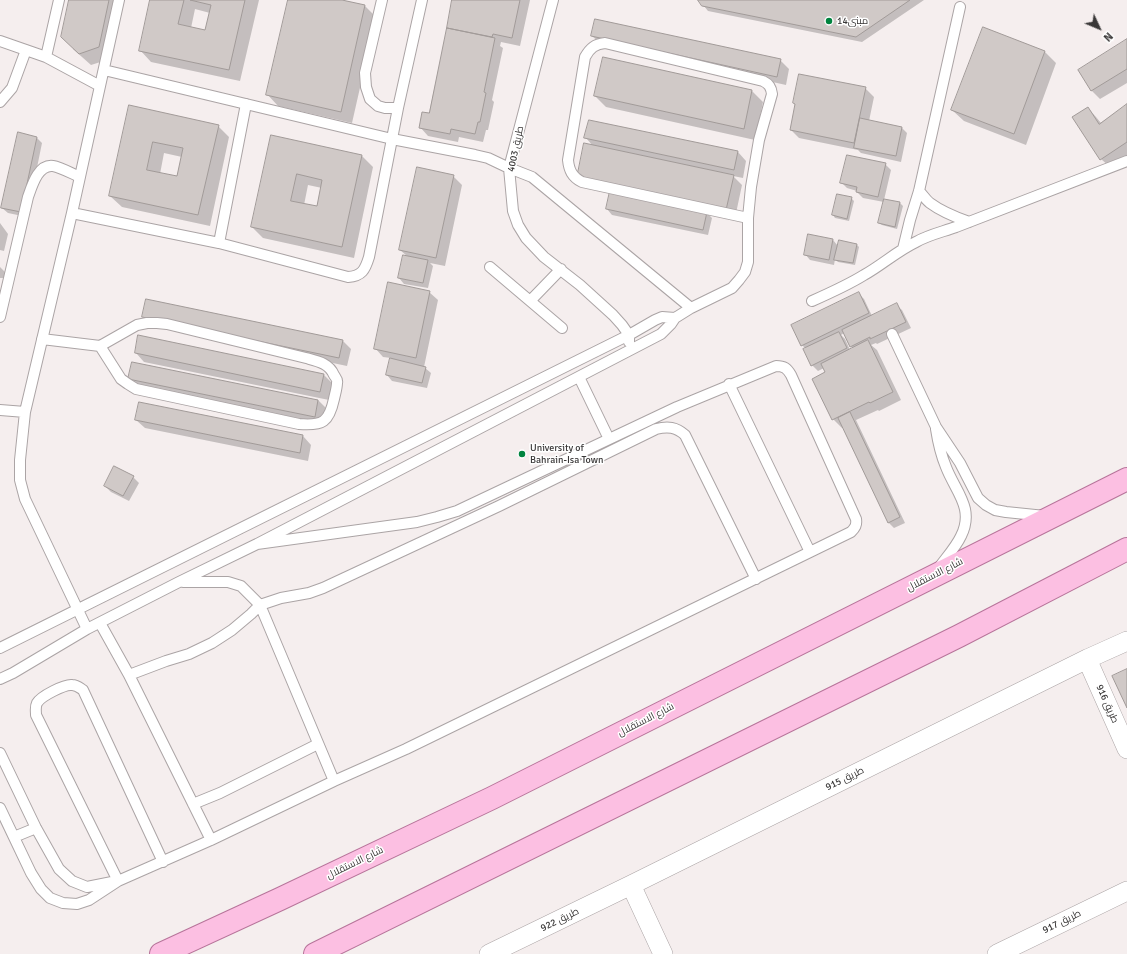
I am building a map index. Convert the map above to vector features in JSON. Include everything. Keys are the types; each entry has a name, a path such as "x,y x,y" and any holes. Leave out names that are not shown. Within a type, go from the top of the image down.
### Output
{"main road":[{"name":"شارع الاستقلال","path":"160,954 280,899 492,798 1127,479"},
{"path":"315,954 959,636 1127,549"}],"street":[{"name":"طريق 915","path":"631,885 1087,659 1127,641"},
{"name":"طريق 916","path":"1087,659 1127,749"},
{"name":"طريق 922","path":"489,954 631,885"},
{"path":"631,885 663,954"},
{"name":"طريق 917","path":"997,954 1127,891"}],"lane":[{"path":"46,57 59,0"},
{"path":"87,629 25,499 20,480 20,460 25,412 72,213 119,0"},
{"path":"382,0 365,73 366,87 370,99 378,106 385,108 398,108"},
{"path":"72,213 219,243 348,277 356,276 363,272 369,257 398,108 422,0"},
{"name":"طريق 4003","path":"553,0 509,168 513,211 518,225 526,238 544,256 580,285 609,312 622,325 629,335"},
{"path":"903,249 919,191 960,7"},
{"path":"0,41 46,57 100,86"},
{"path":"0,679 13,673 87,629 257,544 661,334 667,330 675,318 691,308 732,288 742,276 748,262 748,218 751,187 758,147 772,94 771,88 763,81 605,43 599,44 589,51 586,57 568,160 571,173 576,179 582,182 748,218"},
{"path":"0,102 12,88 26,50"},
{"path":"104,70 392,139 488,158 532,177 691,308"},
{"path":"219,243 246,104"},
{"path":"812,301 865,275 903,249 929,236 1127,161"},
{"path":"0,318 28,196 34,180 42,169 52,166 80,177"},
{"path":"919,191 930,203 941,210 969,222"},
{"path":"490,267 531,300 562,328"},
{"path":"531,300 561,269"},
{"path":"0,648 629,335 655,320 662,317 675,318"},
{"path":"42,339 100,346 137,325 146,323 162,323 318,361 333,371 338,382 331,410 327,418 321,422 310,425 299,424 136,389 121,378 100,346"},
{"path":"892,334 936,427 952,450 978,498 986,505 996,510 1051,517"},
{"path":"629,335 630,350"},
{"path":"0,808 31,873 41,889 50,898 63,903 77,904 89,900 118,881 211,840 334,781 406,749 851,532 855,528 856,519 788,369 782,366 776,366 677,407 457,511 417,522 257,544"},
{"path":"579,377 610,439"},
{"path":"730,384 810,552"},
{"path":"0,410 25,412"},
{"path":"129,676 212,644 232,630 260,605 281,598 309,593 323,588 514,499 656,429 664,427 672,427 685,435 756,579"},
{"path":"932,577 961,537 965,526 966,515 965,504 946,468 936,427"},
{"path":"954,484 967,478"},
{"path":"179,582 228,582 241,586 260,605 334,781"},
{"path":"100,623 129,676 211,840"},
{"path":"118,881 36,715 37,704 40,699 67,685 73,684 83,690 163,862"},
{"path":"193,804 318,744"},
{"path":"0,753 36,828 59,869 72,881 87,887 118,881"},
{"path":"14,838 36,828"}],"building":[{"path":"69,0 109,0 99,47 79,54 61,37"},
{"path":"150,0 184,0 178,24 205,30 211,5 190,0 245,0 229,70 139,51"},
{"path":"288,0 342,0 365,5 341,112 266,95"},
{"path":"452,0 520,0 512,38 493,34 492,37 447,28"},
{"name":"مبنى14","path":"698,0 910,0 856,37 702,6"},
{"path":"595,19 781,59 777,77 591,36"},
{"path":"983,27 1045,51 1014,134 951,110"},
{"path":"447,28 495,38 484,92 486,93 480,122 478,122 475,134 451,129 450,134 419,128 422,112 429,113"},
{"path":"1127,39 1127,69 1091,91 1078,70"},
{"path":"603,57 752,90 744,129 594,96"},
{"path":"799,74 866,87 854,143 790,130 795,104 793,103"},
{"path":"1127,104 1127,142 1100,160 1072,117 1088,107 1099,124"},
{"path":"129,105 219,125 198,215 109,196","holes":["153,142 183,148 177,176 147,170"]},
{"path":"860,118 902,127 896,156 854,148"},
{"path":"589,120 738,151 734,170 584,138"},
{"path":"18,132 37,137 21,212 1,208"},
{"path":"271,135 362,155 342,247 251,227","holes":["297,174 322,180 317,206 291,201"]},
{"path":"584,143 734,175 726,210 577,178"},
{"path":"847,155 886,163 878,197 856,192 857,187 840,183"},
{"path":"417,167 454,175 436,258 399,250"},
{"path":"610,191 707,212 703,230 606,209"},
{"path":"837,194 852,197 847,219 832,215"},
{"path":"884,199 900,202 895,227 878,223"},
{"path":"808,234 833,239 829,260 804,255"},
{"path":"839,240 857,244 853,263 834,260"},
{"path":"403,255 428,260 423,283 398,278"},
{"path":"388,282 430,291 416,358 374,349"},
{"path":"859,292 869,313 801,346 791,325"},
{"path":"146,299 343,340 339,358 142,317"},
{"path":"897,303 906,322 850,347 842,330"},
{"path":"839,332 847,348 811,366 803,349"},
{"path":"138,335 324,374 320,392 135,353"},
{"path":"868,340 893,392 832,420 812,379 825,372 821,364"},
{"path":"390,358 426,367 422,383 386,375"},
{"path":"132,362 318,400 315,417 128,379"},
{"path":"139,402 303,435 300,453 135,420"},
{"path":"850,412 900,517 888,523 838,418"},
{"path":"114,466 134,476 123,496 104,486"},
{"path":"1127,669 1127,708 1112,676"}],"place":[{"name":"مبنى14","path":"829,21"},
{"name":"University of Bahrain-Isa Town","path":"522,454"}]}
